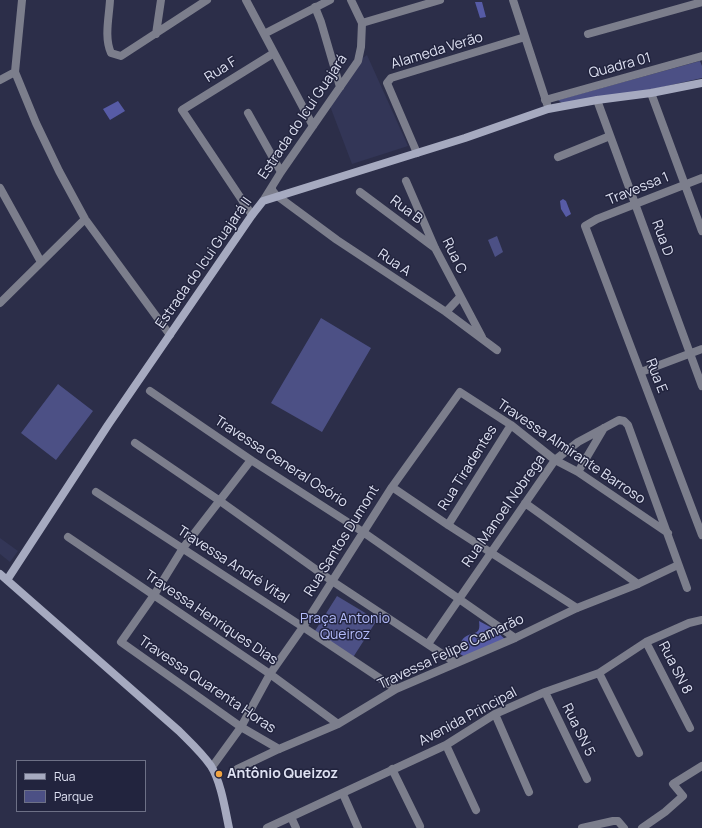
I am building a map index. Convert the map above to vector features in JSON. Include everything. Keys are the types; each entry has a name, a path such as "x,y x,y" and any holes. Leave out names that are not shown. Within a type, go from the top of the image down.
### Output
{"main road":[{"name":"Estrada do Icui Guajará II","path":"2,576 108,426 263,201 417,153 548,109 597,100 651,93 702,83"},
{"path":"2,576 179,731 199,752 212,767 217,779 229,828"}],"street":[{"path":"22,0 16,72 36,123 56,165 85,219 170,335"},
{"path":"110,0 108,46 111,53 122,56 207,0"},
{"path":"156,34 161,0"},
{"path":"246,0 313,126"},
{"path":"264,34 330,0"},
{"path":"351,0 362,23 440,0"},
{"path":"513,0 548,109"},
{"path":"588,34 702,2"},
{"path":"315,7 321,22 340,87"},
{"name":"Estrada do Icuí Guajará","path":"263,201 281,172 358,61 361,47 362,23"},
{"name":"Alameda Verão","path":"417,153 387,84 390,78 525,37"},
{"name":"Rua F","path":"252,215 182,110 274,53"},
{"name":"Quadra 01","path":"546,100 702,56"},
{"path":"0,80 16,72"},
{"path":"651,93 702,231"},
{"name":"Rua D","path":"597,100 702,386"},
{"path":"248,113 281,172"},
{"path":"558,157 610,136"},
{"name":"Travessa 1","path":"585,226 702,178"},
{"name":"Rua C","path":"406,182 435,248 483,340"},
{"name":"Rua A","path":"272,187 273,192 337,240 446,312 497,350"},
{"path":"0,188 3,200 41,262"},
{"name":"Rua B","path":"360,192 435,248"},
{"path":"0,304 85,219"},
{"name":"Rua E","path":"585,226 702,535"},
{"path":"446,312 460,297"},
{"path":"641,372 702,349"},
{"name":"Travessa General Osório","path":"150,390 251,460 363,532 515,638"},
{"name":"Travessa Almirante Barroso","path":"460,392 511,425 555,460 578,472 668,534"},
{"name":"Rua Santos Dumont","path":"212,767 241,727 270,674 304,627 392,487 460,392"},
{"name":"Rua Manoel Nobrega","path":"428,644 555,460 578,442 619,420 624,421 628,425 668,534"},
{"name":"Rua Tiradentes","path":"448,525 511,425"},
{"path":"578,472 605,428"},
{"path":"135,443 220,501 332,581 456,663"},
{"path":"154,595 183,548 251,460"},
{"path":"392,487 577,608"},
{"name":"Travessa André Vital","path":"96,492 304,627 396,689"},
{"path":"525,503 638,584"},
{"path":"668,534 687,588"},
{"name":"Travessa Henriques Dias","path":"68,537 270,674 338,724"},
{"name":"Travessa Felipe Camarão","path":"237,769 338,724 396,689 515,638 577,608 638,584 678,565"},
{"name":"Travessa Quarenta Horas","path":"154,595 121,642 241,727 279,749"},
{"name":"Avenida Principal","path":"267,828 446,745 495,714 545,692 599,673 646,642 689,623 702,620"},
{"name":"Rua SN 8","path":"646,642 690,728"},
{"path":"599,673 639,754"},
{"name":"Rua SN 5","path":"545,692 588,779"},
{"path":"495,714 529,792"},
{"path":"446,745 476,810"},
{"path":"642,828 665,812 683,796 673,784 702,766"},
{"path":"392,769 420,826"},
{"path":"343,794 358,828"},
{"path":"291,817 296,828"},
{"path":"582,828 613,821 618,822 624,828"}],"shaded area":[{"path":"475,2 482,2 486,17 480,18"},
{"path":"367,55 408,146 352,164 330,106 361,59"},
{"path":"118,101 125,111 110,120 103,109"},
{"path":"563,199 566,201 571,214 566,217 561,209 560,201"},
{"path":"0,538 18,551 10,562 0,554"},
{"path":"479,621 494,629 507,641 465,657 460,654 459,645 468,635 478,631"}],"green space":[{"path":"700,61 702,66 702,78 649,90 563,104 558,100"},
{"path":"497,236 503,252 495,257 488,240"},
{"path":"321,318 371,348 322,432 271,403"},
{"path":"58,384 93,411 56,460 21,433"},
{"name":"Praça Antonio Queiroz","path":"337,596 377,620 352,659 313,634"}],"place":[{"name":"Antônio Queizoz","path":"219,774"}]}
